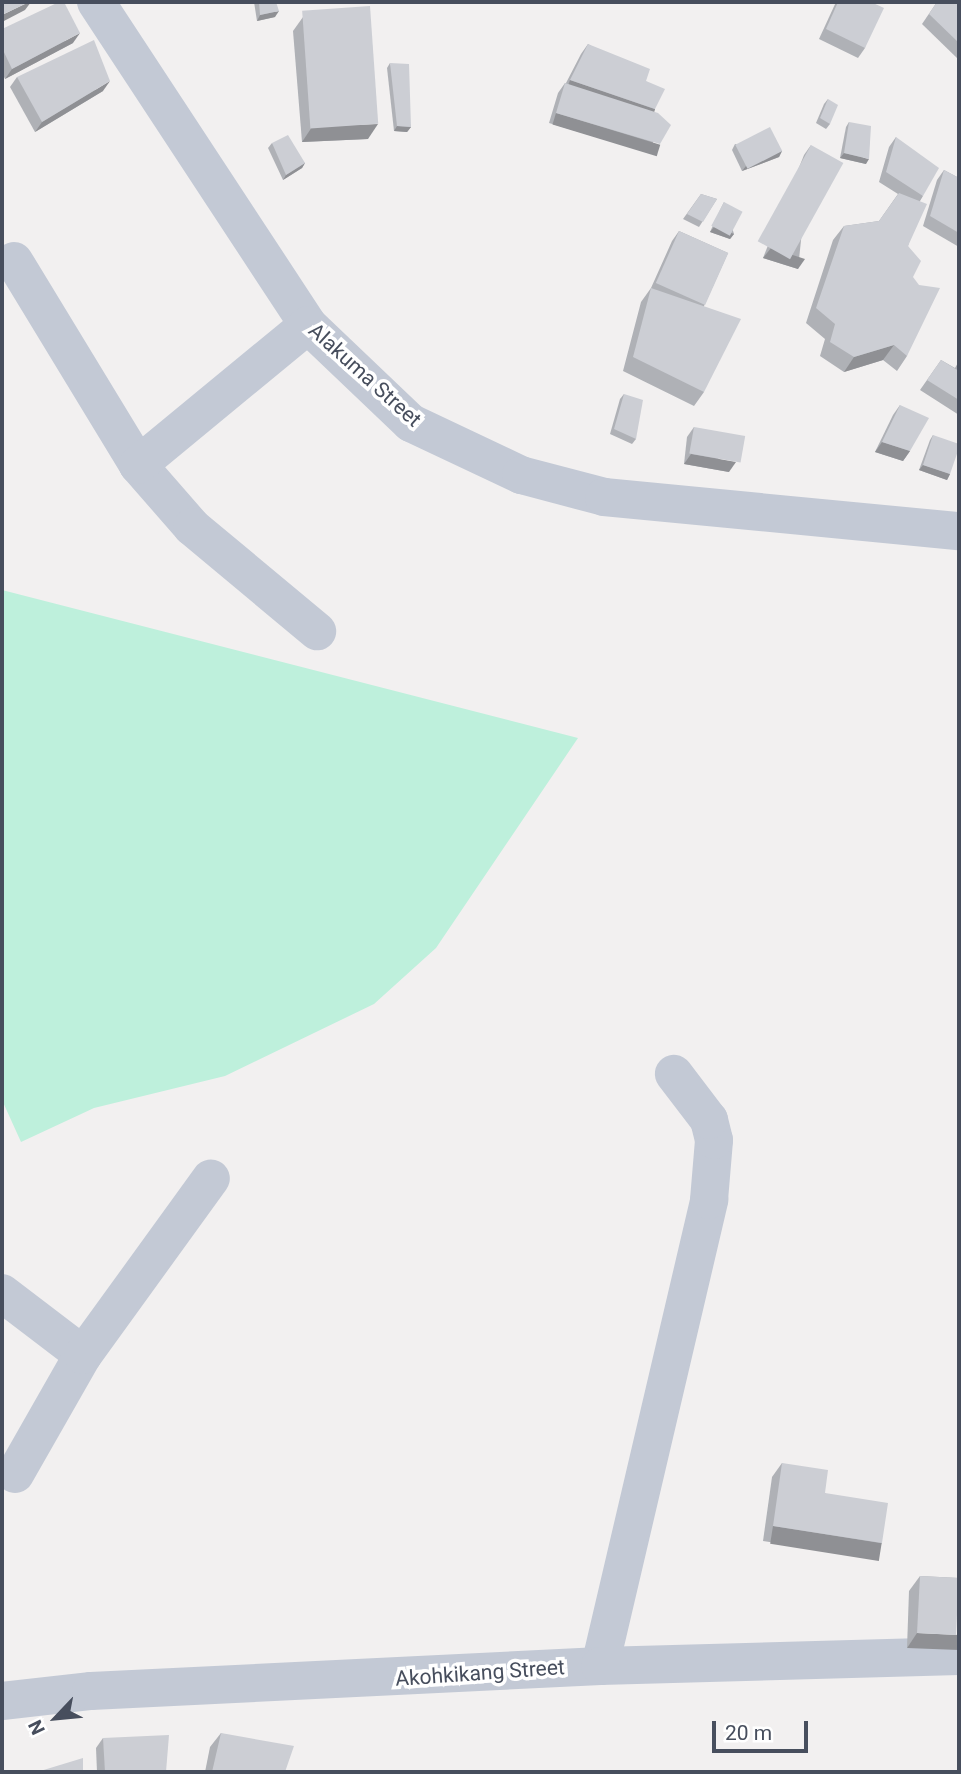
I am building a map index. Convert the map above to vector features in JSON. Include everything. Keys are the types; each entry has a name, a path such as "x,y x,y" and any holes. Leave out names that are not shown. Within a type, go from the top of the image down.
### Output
{"street":[{"name":"Alakuma Street","path":"96,2 308,326 411,423 521,475 604,497 959,531"},
{"path":"14,261 138,465 192,527 317,631"},
{"path":"138,465 308,326"},
{"path":"600,1665 709,1200 715,1140 709,1120 674,1074"},
{"path":"6,1479 83,1355 211,1178"},
{"path":"2,1293 83,1355"},
{"name":"Akohkikang Street","path":"2,1701 91,1692 600,1665 959,1656"}],"green space":[{"path":"2,590 578,738 436,948 374,1004 225,1076 94,1108 21,1142 2,1100"}],"building":[{"path":"2,2 29,2 2,15"},
{"path":"64,2 80,33 12,69 2,48 2,29"},
{"path":"259,2 276,2 279,11 260,15"},
{"path":"838,2 871,2 884,8 865,48 826,29"},
{"path":"937,2 959,2 959,43 929,14"},
{"path":"370,6 378,124 310,128 302,11"},
{"path":"94,40 110,81 42,122 17,77"},
{"path":"588,44 650,69 646,81 665,89 655,109 570,80"},
{"path":"390,63 409,64 411,127 397,126"},
{"path":"565,83 658,113 671,125 660,144 556,113"},
{"path":"828,99 838,105 830,124 820,118"},
{"path":"849,122 871,126 869,159 844,153"},
{"path":"770,127 782,151 748,169 735,145"},
{"path":"288,135 305,163 286,175 272,143"},
{"path":"896,137 939,168 923,196 886,172"},
{"path":"811,145 843,163 790,259 758,241"},
{"path":"944,170 959,178 959,233 930,216"},
{"path":"899,193 927,204 908,246 921,261 913,277 919,285 940,288 907,356 894,345 854,357 830,342 835,324 816,308 844,226 879,221"},
{"path":"701,194 717,199 703,222 687,214"},
{"path":"724,202 743,212 730,236 711,226"},
{"path":"679,231 728,253 705,305 656,283"},
{"path":"651,288 741,319 704,392 633,357"},
{"path":"941,360 959,371 959,400 927,380"},
{"path":"624,394 643,400 636,439 614,429"},
{"path":"900,405 929,418 910,451 882,442"},
{"path":"694,427 745,436 741,463 689,454"},
{"path":"933,435 959,444 950,474 923,465"},
{"path":"782,1463 828,1470 825,1493 888,1503 882,1543 773,1526"},
{"path":"920,1576 959,1578 956,1635 917,1633"},
{"path":"221,1733 294,1746 285,1772 212,1772"},
{"path":"169,1735 166,1772 105,1772 103,1738"},
{"path":"83,1758 83,1772 37,1772"}]}
